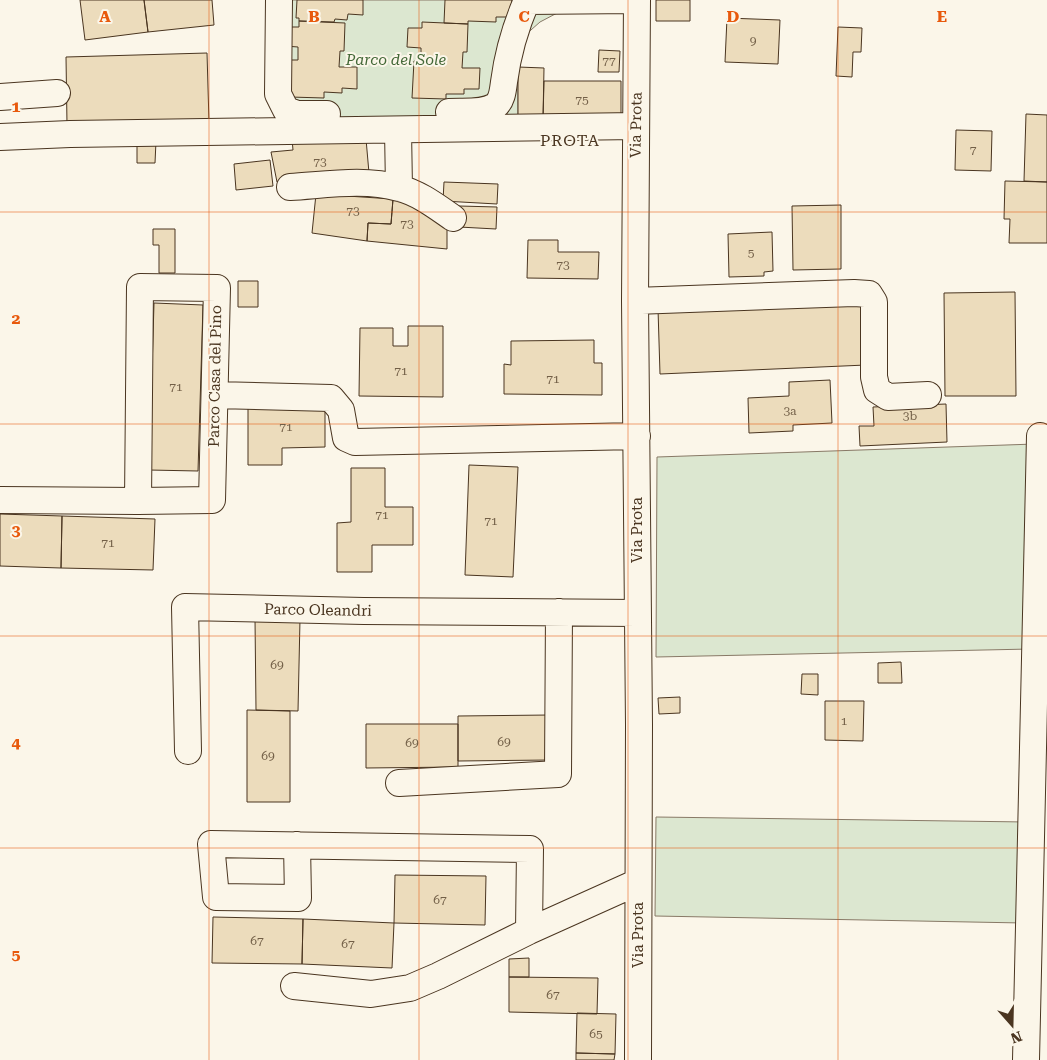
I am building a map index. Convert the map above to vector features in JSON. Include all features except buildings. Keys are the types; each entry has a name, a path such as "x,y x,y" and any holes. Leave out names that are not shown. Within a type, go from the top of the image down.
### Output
{"street":[{"path":"279,0 278,94 286,110 297,114 483,111 496,105 502,94 506,60 514,32 527,0 636,0"},
{"name":"Via Prota","path":"636,0 635,301 639,725 638,1060"},
{"path":"0,97 57,92"},
{"path":"0,137 70,134 636,126"},
{"path":"398,130 399,188"},
{"path":"290,187 368,183 399,188 426,200 453,218"},
{"name":"Parco Casa del Pino","path":"0,500 138,501 212,500 217,288 140,287 138,501"},
{"path":"635,301 869,294 874,302 874,377 877,390 888,397 928,395"},
{"path":"215,395 331,398 341,410 346,438 355,442 637,436"},
{"path":"1026,1060 1040,436"},
{"name":"Parco Oleandri","path":"188,750 185,607 364,611 637,612"},
{"path":"399,783 558,774 559,612"},
{"path":"297,845 530,849 529,931"},
{"path":"294,986 371,994 410,988 529,931 638,882"}],"green space":[{"name":"Parco del Sole","path":"267,0 559,0 559,12 540,22 523,37 518,67 518,119 286,121"},
{"path":"1035,444 1031,649 656,657 657,457"},
{"path":"656,817 1026,822 1023,923 655,916"}],"district":[{"name":"PROTA","path":"570,140"}]}
